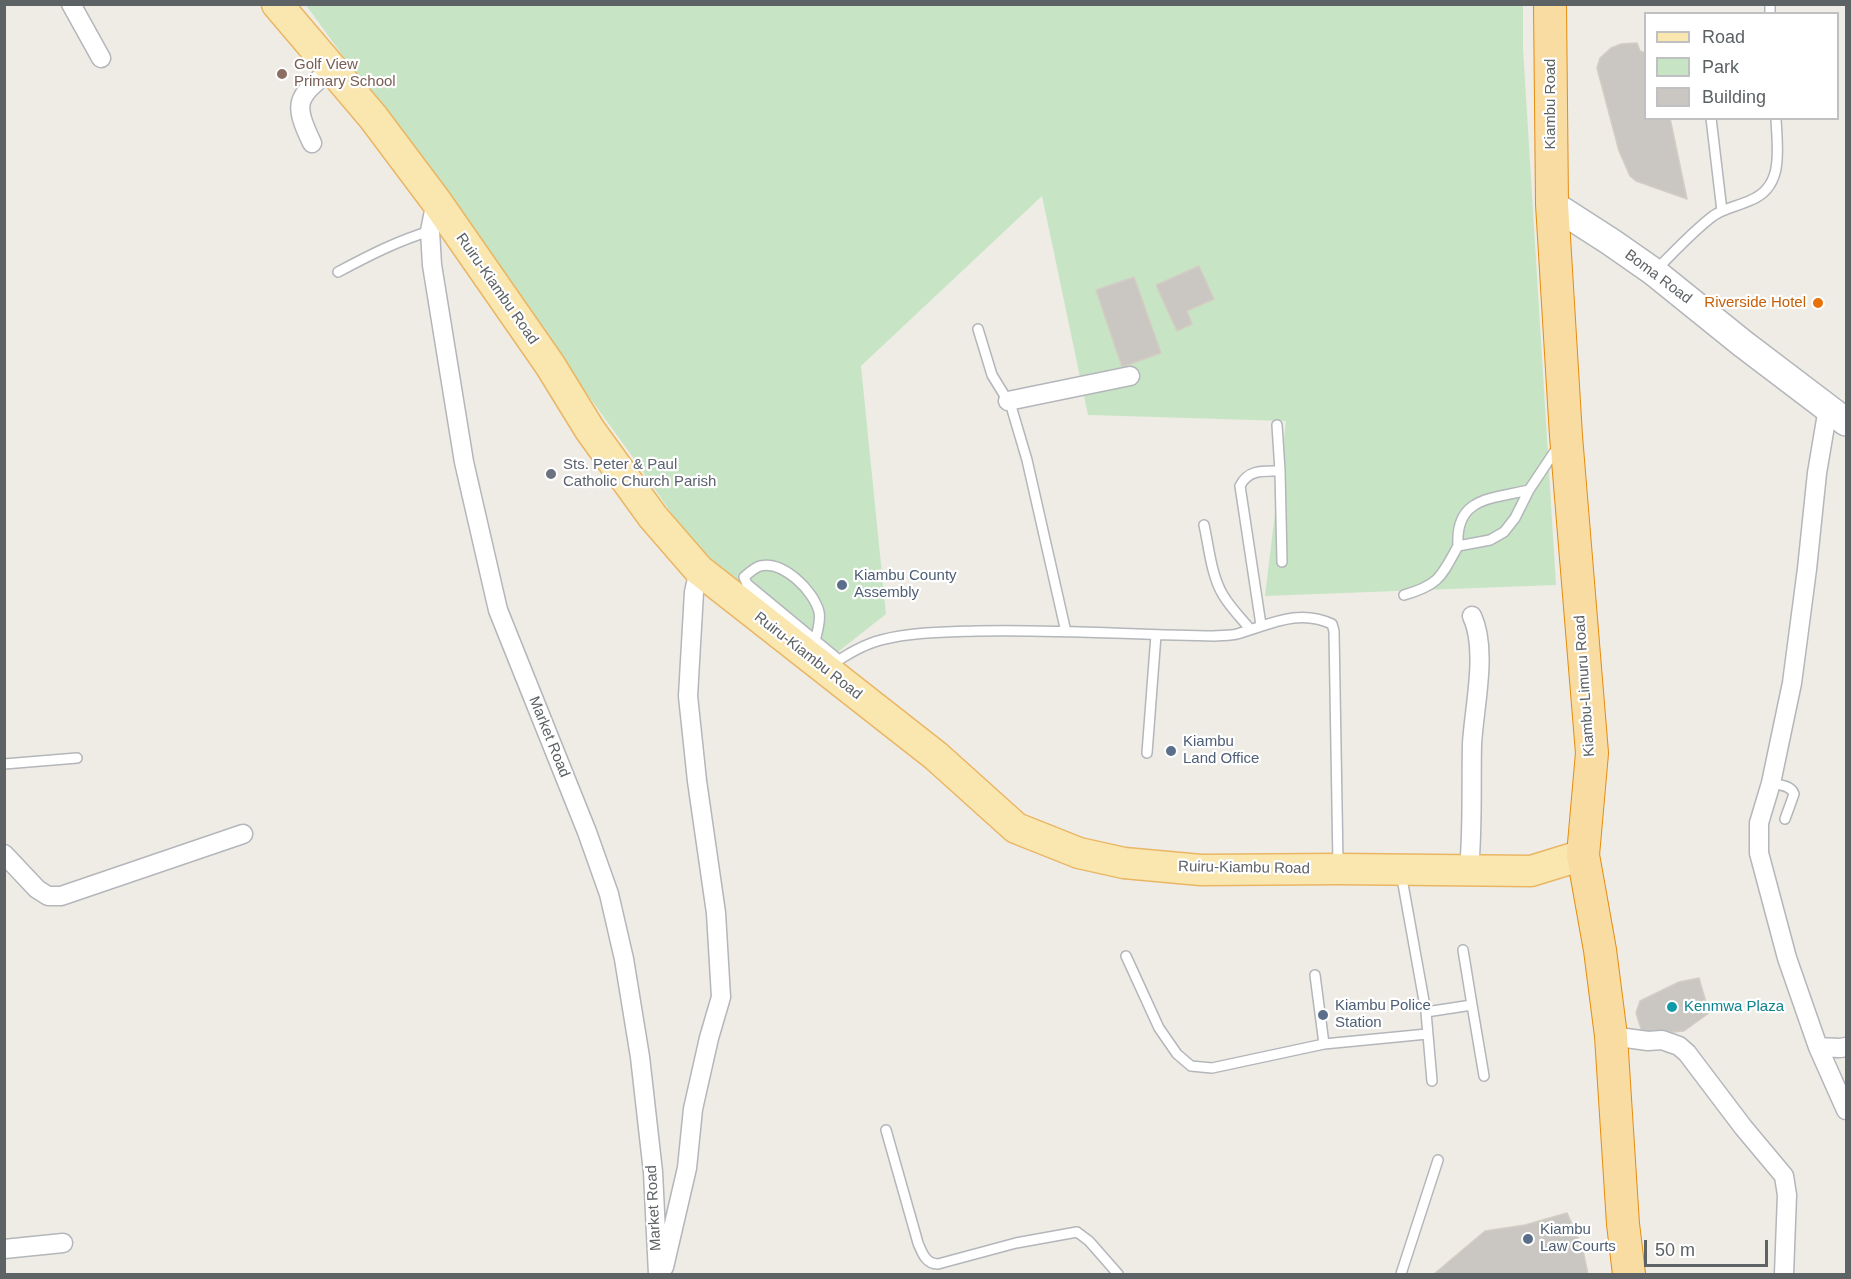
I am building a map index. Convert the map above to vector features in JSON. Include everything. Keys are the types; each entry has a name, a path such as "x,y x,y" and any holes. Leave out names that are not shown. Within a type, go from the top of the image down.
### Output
{"highway":[{"name":"Kiambu Road","path":"1550,4 1552,204"},
{"name":"Kiambu-Limuru Road","path":"1552,204 1566,436 1592,753 1583,855 1600,950 1611,1036 1623,1224 1629,1275"}],"main road":[{"name":"Ruiru-Kiambu Road","path":"277,4 373,117 436,201 550,365 590,430 653,517 699,570 832,665 1016,828 1079,853 1124,863 1201,870 1469,869 1531,871 1583,855"},
{"name":"Boma Road","path":"1552,204 1654,272 1837,415"}],"street":[{"path":"71,4 101,58"},
{"path":"312,143 303,122 300,105 303,94 331,69"},
{"name":"Market Road","path":"436,201 430,231 432,265 464,462 498,610 587,832 609,894 624,959 640,1057 653,1172 660,1275"},
{"path":"1008,401 1130,376"},
{"path":"1837,415 1817,473 1792,683 1771,783 1759,823 1759,853 1787,957 1818,1047 1846,1110"},
{"path":"660,1275 687,1168 693,1109 721,997 716,913 697,781 688,696 692,609 699,570"},
{"path":"1469,869 1472,837 1472,744 1479,655 1478,627 1472,616"},
{"path":"4,854 37,889 48,896 61,896 243,834"},
{"path":"1611,1036 1648,1041 1662,1040 1679,1046 1687,1053 1743,1127 1784,1176 1787,1195 1784,1275"},
{"path":"1818,1047 1846,1047"},
{"path":"4,1249 63,1243"}],"lane":[{"path":"1711,120 1722,211"},
{"path":"1654,272 1714,215 1753,200 1765,192 1773,182 1778,161 1776,120"},
{"path":"338,272 385,247 430,231"},
{"path":"978,329 992,375 1011,406 1027,460 1066,632"},
{"path":"1277,425 1282,562"},
{"path":"1458,546 1490,540 1504,532 1515,518 1528,490 1566,436"},
{"path":"1261,625 1240,486 1252,473 1280,471"},
{"path":"1404,595 1425,589 1447,567 1458,546 1457,536 1461,519 1469,508 1479,501 1528,490"},
{"path":"1203,525 1221,592 1250,628"},
{"path":"815,640 819,612 813,599 793,576 784,570 760,566 744,577 747,584 815,640 832,665 867,645 883,639 933,633 1000,631 1156,635 1236,634 1286,618 1302,618 1332,624 1334,631 1338,869"},
{"path":"1147,753 1156,635"},
{"path":"4,764 77,758"},
{"path":"1771,783 1793,790 1794,794 1785,819"},
{"path":"1400,870 1426,1012 1432,1081"},
{"path":"1463,950 1484,1076"},
{"path":"1126,956 1159,1028 1177,1054 1191,1066 1212,1068 1324,1044 1427,1034"},
{"path":"1315,975 1324,1044"},
{"path":"1426,1012 1472,1005"},
{"path":"886,1130 918,1243 922,1253 930,1262 938,1264 1016,1244 1077,1232 1089,1241 1118,1275"},
{"path":"1401,1275 1438,1160"}],"green space":[{"path":"306,5 1523,5 1523,48 1556,585 1265,596 1286,421 1088,415 1042,196 861,366 886,614 834,655 698,552 632,456"}],"building":[{"path":"1637,43 1640,51 1644,52 1644,120 1670,120 1687,199 1636,181 1630,176 1619,151 1597,68 1600,58 1611,48 1621,44"},
{"path":"1199,266 1214,299 1187,311 1192,324 1177,331 1156,285"},
{"path":"1134,277 1161,353 1122,367 1096,290"},
{"name":"Kenmwa Plaza","path":"1699,978 1709,1013 1684,1031 1643,1035 1636,1013 1640,1001 1679,982"},
{"name":"Kiambu Law Courts","path":"1567,1213 1582,1246 1588,1274 1434,1274 1485,1231 1525,1225"}],"place":[{"name":"Golf View Primary School","path":"282,74"},
{"name":"Riverside Hotel","path":"1818,303"},
{"name":"Sts. Peter & Paul Catholic Church Parish","path":"551,474"},
{"name":"Kiambu County Assembly","path":"842,585"},
{"name":"Kiambu Land Office","path":"1171,751"},
{"name":"Kenmwa Plaza","path":"1672,1007"},
{"name":"Kiambu Police Station","path":"1323,1015"},
{"name":"Kiambu Law Courts","path":"1528,1239"}]}
